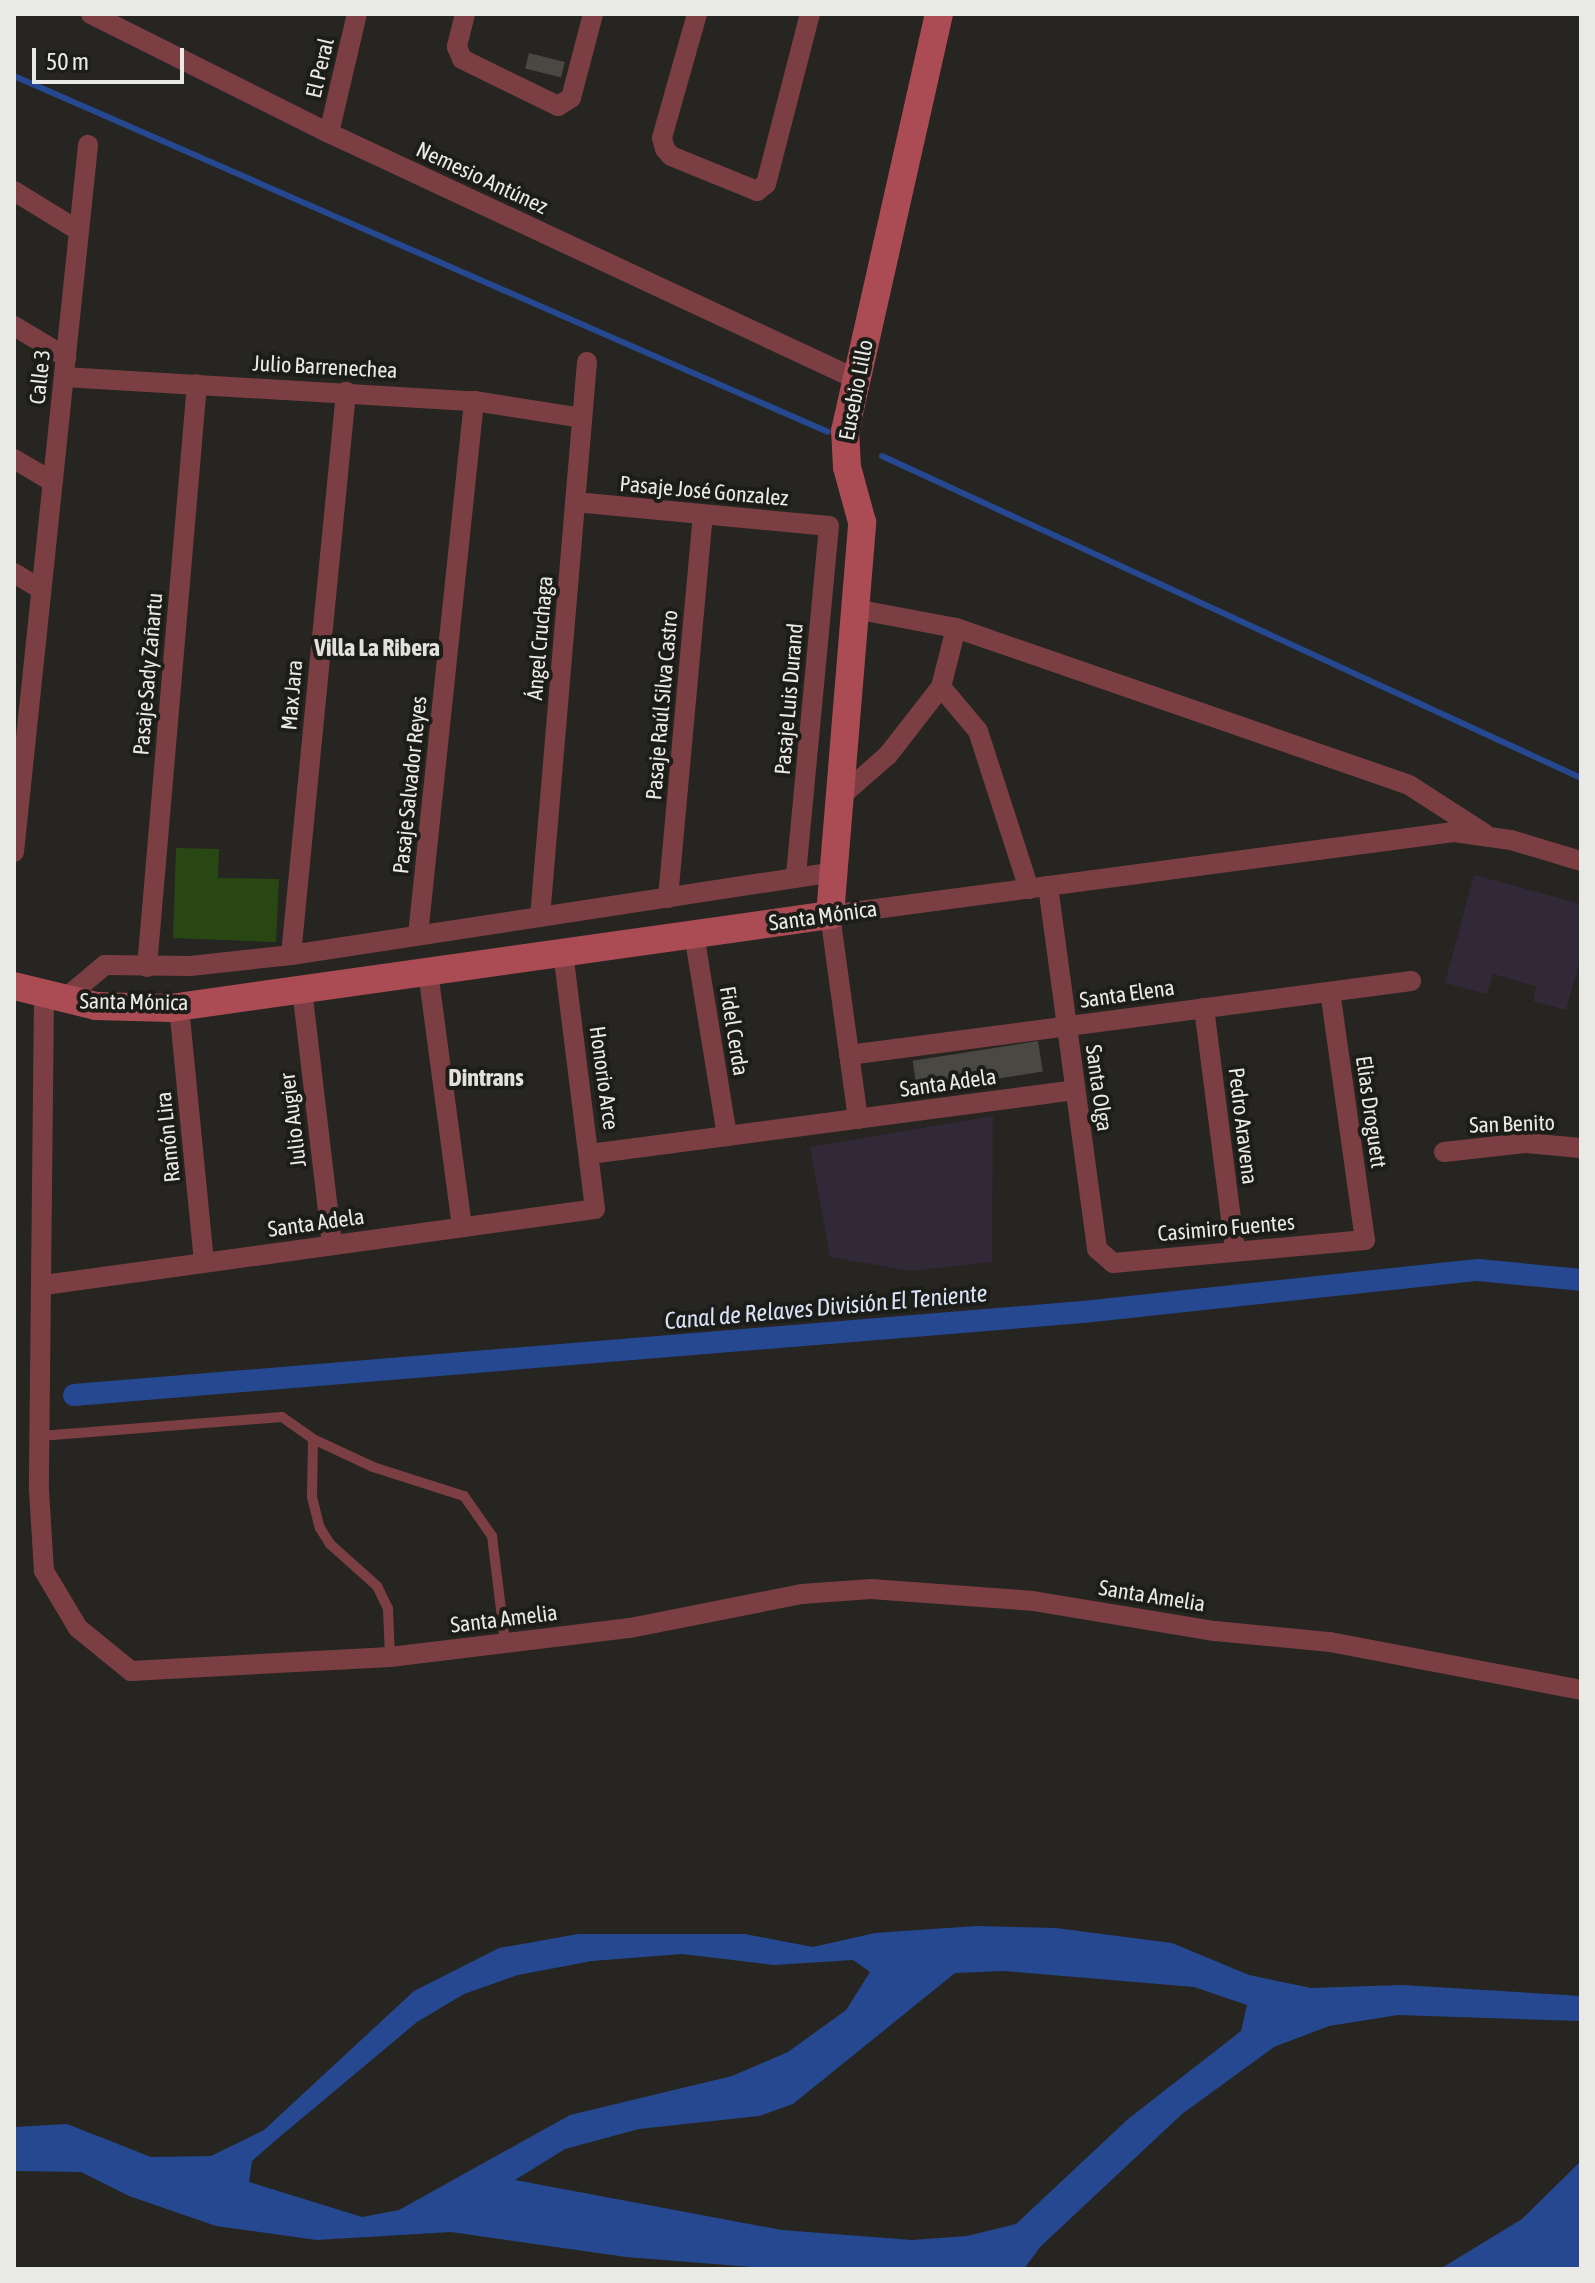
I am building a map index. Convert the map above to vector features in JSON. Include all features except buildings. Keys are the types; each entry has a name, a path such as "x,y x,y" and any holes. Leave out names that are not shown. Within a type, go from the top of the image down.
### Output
{"street":[{"name":"Nemesio Antúnez","path":"91,14 329,133 856,379"},
{"name":"El Peral","path":"329,133 357,14"},
{"path":"465,14 457,47 462,59 558,106 571,98 593,14"},
{"path":"697,14 662,138 665,149 671,156 757,191 766,184 810,14"},
{"name":"Eusebio Lillo","path":"830,915 862,522 844,448 856,379 939,14"},
{"name":"Calle 3","path":"14,852 22,706 41,589 88,145"},
{"path":"14,191 79,231"},
{"path":"14,326 65,367"},
{"name":"Ángel Cruchaga","path":"540,917 587,362"},
{"name":"Julio Barrenechea","path":"65,367 197,384 474,401 582,418"},
{"name":"Pasaje Sady Zañartu","path":"147,967 197,384"},
{"name":"Max Jara","path":"291,955 346,392"},
{"name":"Pasaje Salvador Reyes","path":"418,935 474,401"},
{"path":"14,459 53,482"},
{"name":"Pasaje José Gonzalez","path":"575,502 829,526"},
{"name":"Pasaje Raúl Silva Castro","path":"668,898 703,515"},
{"name":"Pasaje Luis Durand","path":"796,877 829,526"},
{"path":"14,573 41,589"},
{"path":"855,609 956,628 1409,785 1492,838"},
{"path":"840,797 888,755 941,687 956,628"},
{"name":"Santa Olga","path":"941,687 978,731 1038,888 1067,1026 1097,1249"},
{"name":"Santa Mónica","path":"54,998 96,1006 179,1007 830,915 1454,832 1492,838 1581,861"},
{"name":"Santa Mónica","path":"54,998 105,965 147,967 291,955 834,872"},
{"path":"830,915 858,1119"},
{"name":"Fidel Cerda","path":"694,934 727,1136"},
{"name":"Honorio Arce","path":"563,953 595,1209"},
{"path":"428,972 462,1227"},
{"name":"Santa Elena","path":"849,1055 1411,981"},
{"path":"14,986 54,998"},
{"name":"Julio Augier","path":"302,989 332,1245"},
{"name":"Elias Droguett","path":"1330,992 1365,1240"},
{"name":"Santa Amelia","path":"54,998 40,1436 44,1571 78,1628 131,1671 390,1657 630,1628 802,1594 871,1589 1033,1601 1215,1631 1330,1642 1581,1690"},
{"name":"Ramón Lira","path":"179,1007 204,1263"},
{"name":"Pedro Aravena","path":"1204,1008 1235,1251"},
{"name":"Santa Adela","path":"590,1154 1075,1090"},
{"name":"San Benito","path":"1444,1152 1526,1143 1581,1148"},
{"name":"Santa Adela","path":"44,1285 595,1209"},
{"name":"Casimiro Fuentes","path":"1097,1249 1113,1263 1365,1240"}],"lane":[{"path":"40,1436 282,1417 313,1439 473,1504 492,1536 505,1642"},
{"path":"313,1439 312,1497 320,1528 330,1544 377,1586 388,1609 390,1657"}],"shaded area":[{"path":"1474,875 1581,904 1581,955 1566,1010 1533,1001 1536,986 1493,974 1487,994 1445,983"},
{"path":"993,1116 992,1262 911,1271 830,1257 810,1147"}],"green space":[{"path":"176,848 219,849 218,878 279,879 276,942 173,938"}],"water":[{"path":"976,1926 1056,1928 1172,1943 1249,1975 1311,1988 1402,1985 1581,1996 1581,2021 1398,2015 1329,2026 1274,2047 1182,2114 1040,2247 1024,2269 777,2269 626,2257 451,2232 317,2240 216,2226 129,2196 81,2172 14,2171 14,2127 67,2124 151,2157 211,2156 264,2130 414,1991 499,1948 578,1934 745,1934 813,1947 875,1933","holes":["682,1954 774,1965 853,1960 870,1972 846,2010 788,2052 732,2076 570,2115 399,2210 362,2217 249,2182 252,2161 276,2140 417,2022 464,1994 518,1975 592,1961","1004,1971 1194,1987 1247,2005 1241,2031 1128,2119 1016,2224 967,2236 912,2240 782,2230 515,2180 565,2149 639,2129 759,2116 793,2104 955,1973"]},
{"path":"1581,2161 1581,2269 1440,2269 1522,2219"}],"waterway":[{"path":"14,76 828,432"},
{"path":"882,456 1581,778"},
{"name":"Canal de Relaves División El Teniente","path":"74,1395 1083,1312 1478,1270 1581,1280"}],"district":[{"name":"Villa La Ribera","path":"377,648"},
{"name":"Dintrans","path":"486,1078"}]}
